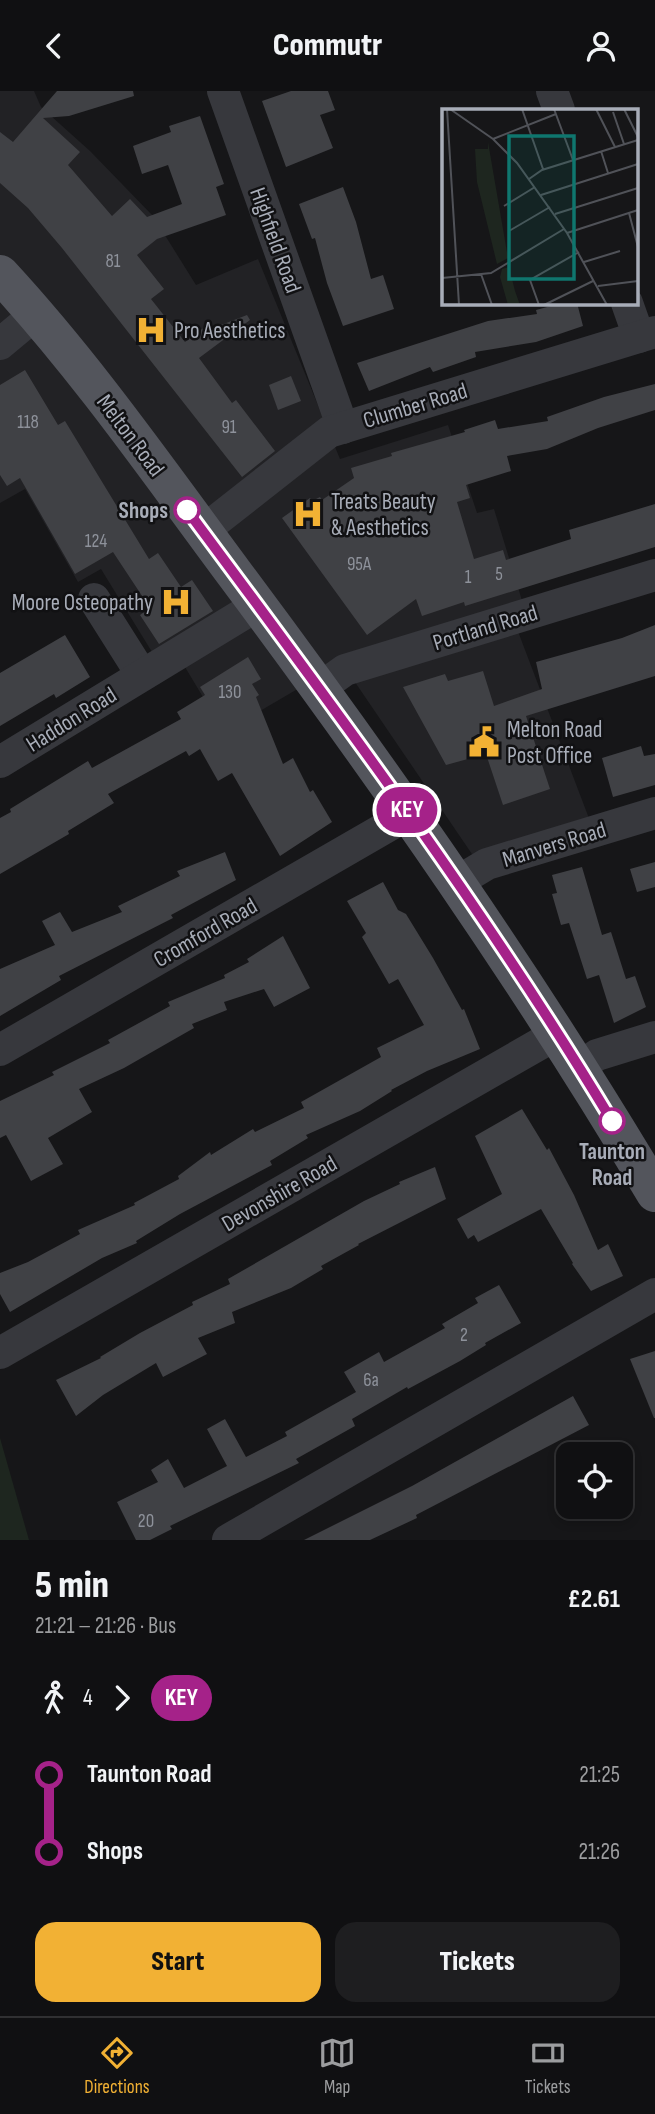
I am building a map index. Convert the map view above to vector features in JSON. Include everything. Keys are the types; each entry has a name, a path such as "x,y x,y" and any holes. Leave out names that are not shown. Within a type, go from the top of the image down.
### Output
{"main road":[{"name":"Melton Road","path":"0,274 36,314 122,422 320,688 457,882 579,1067 655,1193"}],"street":[{"name":"Highfield Road","path":"223,91 344,428"},
{"path":"552,91 559,109"},
{"path":"628,305 647,334"},
{"path":"0,344 36,314"},
{"name":"Clumber Road","path":"203,531 329,432 647,334"},
{"name":"Portland Road","path":"320,688 345,670 655,575"},
{"name":"Haddon Road","path":"94,599 142,675"},
{"name":"Haddon Road","path":"0,762 258,605"},
{"name":"Manvers Road","path":"457,882 487,864 655,813"},
{"name":"Cromford Road","path":"0,1050 409,814"},
{"name":"Devonshire Road","path":"0,1353 557,1034"},
{"path":"579,1067 597,1055 655,1037"},
{"path":"228,1540 655,1294"}],"shaded area":[{"path":"0,91 34,91 41,107 90,151 153,216 196,285 258,259 340,459 448,425 477,513 494,509 524,607 511,613 590,821 476,860 342,663 224,732 185,667 168,678 101,569 78,582 25,489 0,503"},
{"path":"0,1438 29,1540 0,1540"}],"building":[{"path":"57,91 133,91 134,96 69,116 43,118 80,152 68,165 112,216 130,199 147,217 182,204 168,165 142,174 133,146 171,132 169,126 200,116 224,184 216,187 226,215 157,239 137,255 164,289 151,299 185,342 206,326 208,330 247,315 250,320 199,358 232,403 236,400 275,451 242,477 62,248 28,208 0,183 0,132 13,142"},
{"path":"291,91 328,91 335,110 320,115 333,148 286,167 262,101"},
{"path":"343,187 356,222 371,279 383,275 394,309 343,326 327,283 315,238 312,239 299,204"},
{"path":"555,305 578,305 583,326 536,342 475,352 476,357 433,372 430,367 369,391 357,363 488,321 537,314 536,310"},
{"path":"25,370 58,425 65,421 149,559 158,553 181,587 192,580 213,611 159,644 140,615 150,608 113,552 75,574 20,478 7,486 0,475 0,385"},
{"path":"291,376 301,401 278,410 269,385"},
{"path":"655,384 655,410 598,428 547,449 507,456 511,471 466,485 470,498 457,502 474,559 503,550 506,560 571,539 569,530 655,504 655,547 465,606 464,602 422,616 416,599 367,635 282,518 310,498 312,501 320,497 322,500 354,478 351,468 392,456 391,453 465,432 464,430 495,420 498,429 548,421 547,417 604,397"},
{"path":"655,625 655,676 526,716 550,789 503,805 486,754 446,765 403,687 445,674 448,681 483,671 494,706 542,689 536,662 622,638"},
{"path":"65,635 90,677 56,698 54,694 0,726 0,673"},
{"path":"248,657 261,679 252,684 259,695 256,697 283,764 293,758 310,792 313,790 332,822 280,856 232,773 218,781 200,749 189,756 186,751 108,794 114,803 68,831 69,834 0,874 0,818 11,812 10,809 88,761 92,768 181,719 177,712 205,695 200,687"},
{"path":"641,746 644,756 655,754 655,785 613,797 602,758"},
{"path":"225,852 236,880 171,915 173,918 59,976 61,980 0,1016 0,969 55,945 42,921 60,912 72,932 122,912 118,906 180,876 177,871"},
{"path":"655,862 655,887 637,892 630,869"},
{"path":"582,867 602,935 611,932 626,979 635,976 646,1007 614,1023 599,975 587,979 569,923 561,925 552,894 557,893 552,875"},
{"path":"383,882 398,910 406,914 462,1010 464,1009 480,1049 427,1071 391,1090 360,1111 306,1135 308,1138 270,1161 272,1165 180,1214 136,1241 137,1243 102,1258 10,1312 0,1294 0,1273 28,1262 80,1234 78,1230 135,1205 134,1203 179,1179 178,1176 210,1152 211,1155 253,1129 255,1132 304,1108 301,1102 381,1057 377,1048 424,1025 398,979 389,984 362,937 366,933 347,901"},
{"path":"283,936 310,988 274,1007 264,989 224,1002 227,1010 192,1024 194,1028 124,1068 79,1089 92,1112 48,1138 63,1164 31,1181 6,1135 0,1138 0,1101 54,1075 52,1072 110,1043 108,1040 170,1006 168,1002 225,978 224,975 249,962 247,959"},
{"path":"522,1109 547,1150 549,1148 574,1195 598,1250 608,1244 623,1276 591,1291 572,1264 541,1209 478,1242 474,1235 468,1239 457,1219 502,1194 475,1136"},
{"path":"435,1167 446,1199 358,1244 291,1288 232,1312 235,1323 198,1338 207,1354 163,1377 156,1363 103,1395 76,1416 56,1380 101,1358 140,1333 193,1305 192,1302 230,1284 228,1279 364,1201"},
{"path":"499,1285 521,1323 460,1361 408,1389 407,1387 352,1419 355,1426 296,1459 299,1463 170,1526 172,1529 150,1540 136,1540 117,1502 158,1482 151,1470 168,1459 184,1488 227,1466 207,1429 225,1419 246,1457 287,1436 285,1432 356,1392 344,1372 379,1352 384,1362 445,1328 442,1324 478,1303 475,1298"},
{"path":"655,1351 655,1418 654,1418 630,1359"},
{"path":"573,1396 589,1425 416,1515 417,1518 370,1540 304,1540 412,1486"}],"bus line":[{"name":"KEY","path":"187,510 320,688 457,882 612,1121"}],"place":[{"name":"Pro Aesthetics","path":"151,330"},
{"name":"Shops","path":"187,510"},
{"name":"Treats Beauty & Aesthetics","path":"308,514"},
{"name":"Moore Osteopathy","path":"176,602"},
{"name":"Melton Road Post Office","path":"484,742"},
{"name":"Taunton Road","path":"612,1121"}]}
